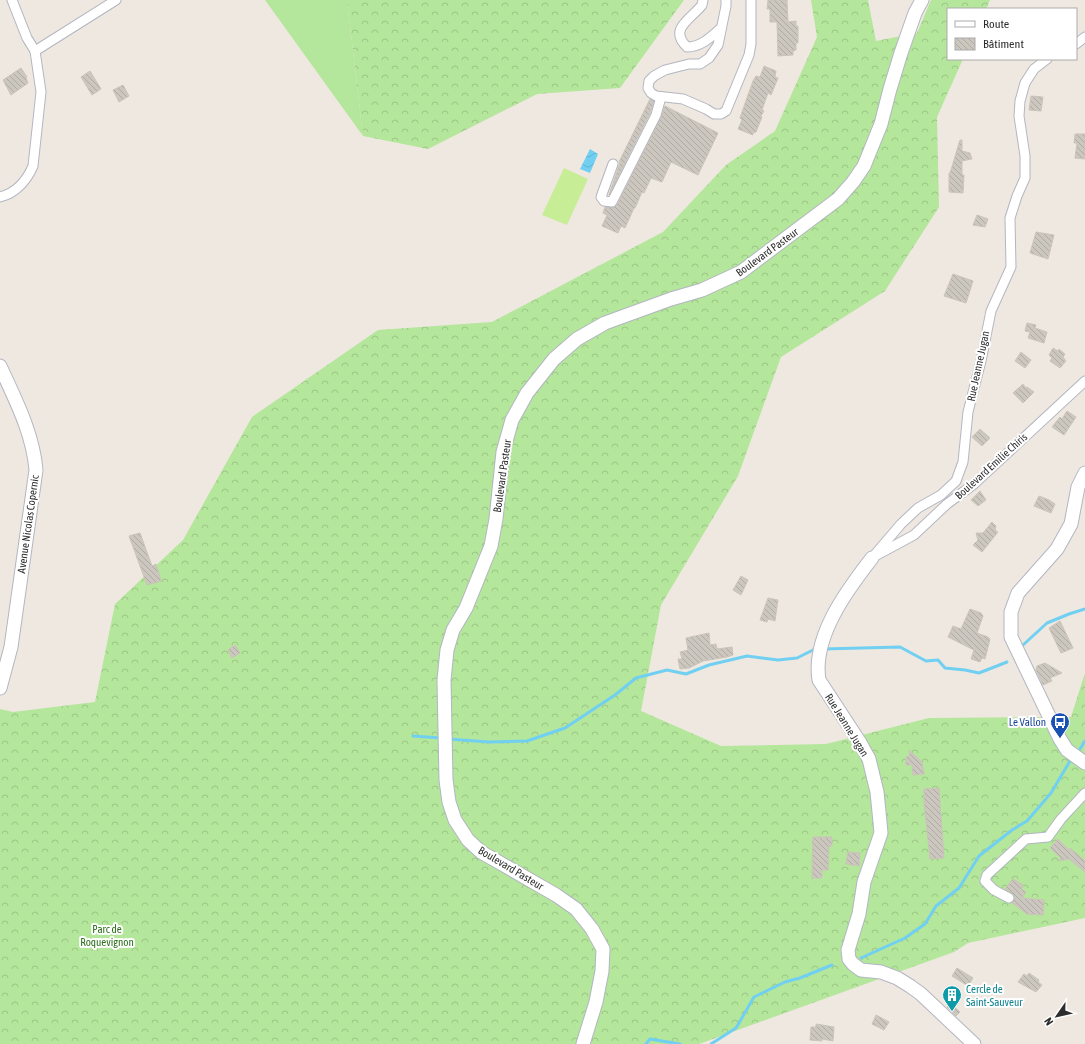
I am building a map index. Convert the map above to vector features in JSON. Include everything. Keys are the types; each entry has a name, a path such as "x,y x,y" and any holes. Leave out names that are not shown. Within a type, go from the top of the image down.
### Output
{"main road":[{"name":"Boulevard Pasteur","path":"583,1044 596,1002 602,971 603,949 592,929 576,909 556,895 481,852 468,840 455,820 448,802 444,695 447,650 453,630 466,608 492,546 503,452 512,420 527,393 554,359 577,339 604,323 671,299 702,290 741,272 838,199 853,182 864,166 870,152 881,124 901,53 915,13 922,0"},
{"name":"Avenue Nicolas Copernic","path":"0,366 18,404 34,452 36,470 10,647 0,688"},
{"path":"1084,766 1067,750 1060,739 1011,638 1011,612 1018,593 1057,549 1071,524 1078,487 1085,473"},
{"name":"Rue Jeanne Jugan","path":"872,558 841,600 824,637 818,657 817,669 819,680 869,759 877,792 880,814 881,833 864,882 859,914 848,950 852,964 861,970 881,972 897,978 910,986 921,994 974,1044"}],"street":[{"path":"0,197 18,188 29,176 33,166 41,92 35,51 27,38 12,0"},
{"path":"35,51 116,0"},
{"path":"703,0 702,5 680,30 679,35 682,42 687,47 695,47 708,40 722,28"},
{"path":"726,0 718,45 709,58 700,64 689,64 665,70 654,76 649,81 648,88 651,93 661,97 683,99 714,114 721,114 726,111 749,54 751,44 751,0"},
{"path":"1077,43 1085,37"},
{"name":"Rue Jeanne Jugan","path":"872,558 901,524 918,508 941,495 956,481 963,462 968,412 981,361 991,311 1011,267 1010,218 1025,178 1025,156 1019,116 1020,101 1025,83 1034,69 1046,60"},
{"path":"613,164 601,197 604,201 612,202 656,115 661,97"},
{"name":"Boulevard Emilie Chiris","path":"872,558 914,534 947,504 974,484 1085,381"},
{"path":"1009,898 994,890 985,881 987,875 1026,839 1048,837 1060,818 1085,793"}],"green space":[{"path":"265,0 347,0 363,136"},
{"path":"347,0 684,0 620,88 537,94 428,149 363,136"},
{"name":"Parc de Roquevignon","path":"811,0 868,0 876,41 917,33 931,0 990,0 986,8 947,8 947,60 963,60 937,117 939,207 885,291 781,357 738,476 661,605 641,711 721,746 826,744 929,718 1071,717 1085,673 1085,918 968,943 954,952 699,1044 0,1044 0,709 13,712 95,702 115,604 183,540 252,417 378,330 492,322 663,232 726,165 775,131 817,37"},
{"path":"564,168 588,179 567,225 542,215"}],"water":[{"path":"590,149 598,154 590,173 580,169"}],"building":[{"path":"768,0 787,0 788,22 796,21 796,26 798,26 798,43 796,43 796,50 793,51 793,55 778,56 777,22 770,22 770,9 767,9"},
{"path":"764,66 776,71 775,77 778,78 771,95 768,93 762,110 764,111 761,116 762,117 756,132 753,133 753,135 738,129 742,120 740,118 753,81 756,76 760,77"},
{"path":"21,68 27,77 28,83 11,95 3,80"},
{"path":"90,71 101,89 92,95 81,77"},
{"path":"123,85 129,96 119,102 113,90"},
{"path":"1031,96 1043,97 1041,111 1029,110"},
{"path":"650,99 654,101 650,113 609,195 620,163 619,162"},
{"path":"665,106 718,133 698,175 671,162 662,182 651,178 644,193 642,192 625,228 621,226 618,233 602,226 607,215 603,213 605,207 614,207 617,205 661,118"},
{"path":"1075,134 1085,134 1085,159 1075,158 1077,143 1074,143"},
{"path":"960,140 962,140 962,151 970,153 972,159 962,161 962,175 964,175 963,193 949,192 949,173"},
{"path":"977,215 988,219 985,227 973,225"},
{"path":"1036,232 1054,235 1048,259 1030,253"},
{"path":"953,274 973,281 966,303 944,296"},
{"path":"1027,323 1036,325 1035,328 1047,332 1044,343 1028,338 1030,332 1025,331"},
{"path":"1053,348 1058,351 1059,349 1065,354 1063,357 1066,361 1060,368 1050,361 1052,358 1049,355"},
{"path":"1021,352 1031,360 1025,368 1015,361"},
{"path":"1023,384 1026,388 1027,387 1034,392 1023,403 1013,393"},
{"path":"1067,411 1076,417 1064,435 1052,427 1060,417 1062,419"},
{"path":"980,429 990,438 982,446 972,437"},
{"path":"980,491 986,500 978,506 971,500"},
{"path":"1039,496 1055,504 1051,513 1034,506"},
{"path":"992,522 996,526 995,530 998,532 982,552 973,545 978,540 976,533 983,533"},
{"path":"140,533 152,566 156,564 161,581 147,585 129,536"},
{"path":"741,576 748,580 741,595 733,590"},
{"path":"768,598 778,600 775,621 768,619 767,622 760,620"},
{"path":"970,609 981,613 983,616 977,633 990,639 985,659 982,658 980,662 971,659 974,650 948,637 953,626 961,629"},
{"path":"1060,621 1073,648 1061,653 1049,628"},
{"path":"709,633 710,645 716,644 717,649 732,647 733,655 703,661 689,668 680,669 678,659 682,659 680,652 688,650 686,638"},
{"path":"235,645 240,653 232,658 228,650"},
{"path":"1045,663 1062,673 1050,678 1052,681 1043,685 1036,670 1037,666"},
{"path":"909,750 923,763 924,774 913,775 912,765 906,765 906,757 910,756"},
{"path":"939,788 944,858 930,859 924,789"},
{"path":"813,837 832,837 832,846 829,846 828,870 822,870 822,878 812,878"},
{"path":"1058,839 1069,850 1070,848 1085,861 1085,872 1069,859 1058,861 1061,858 1050,848"},
{"path":"848,852 860,853 859,866 846,864"},
{"path":"1013,879 1023,885 1021,889 1026,892 1022,898 1044,900 1043,915 1027,914 1012,903 1016,898 1012,893 1005,889"},
{"path":"957,968 973,978 968,986 952,976"},
{"path":"1029,973 1039,980 1038,982 1042,985 1036,992 1018,982 1024,974 1027,976"},
{"path":"950,1003 960,1012 956,1016 947,1007"},
{"path":"876,1015 889,1022 884,1030 872,1024"},
{"path":"816,1024 834,1027 833,1041 822,1039 822,1041 810,1040 811,1027 816,1027"}],"waterway":[{"path":"1023,645 1047,623 1085,609"},
{"path":"823,649 900,647 926,661 938,660 945,668 979,673 1007,662"},
{"path":"448,739 489,742 527,741 565,728 615,695 636,678 667,670 686,674 709,665 747,656 778,660 797,658 818,649"},
{"path":"413,736 441,738"},
{"path":"1080,749 1085,741"},
{"path":"861,958 905,938 925,924 936,906 959,888 979,856 1012,830 1027,821 1051,793 1070,761"},
{"path":"711,1044 736,1028 754,997 785,982 800,978 832,965"},
{"path":"646,1044 650,1039 680,1044"}],"place":[{"name":"Le Vallon","path":"1060,739"},
{"name":"Cercle de Saint-Sauveur","path":"952,1012"}]}
